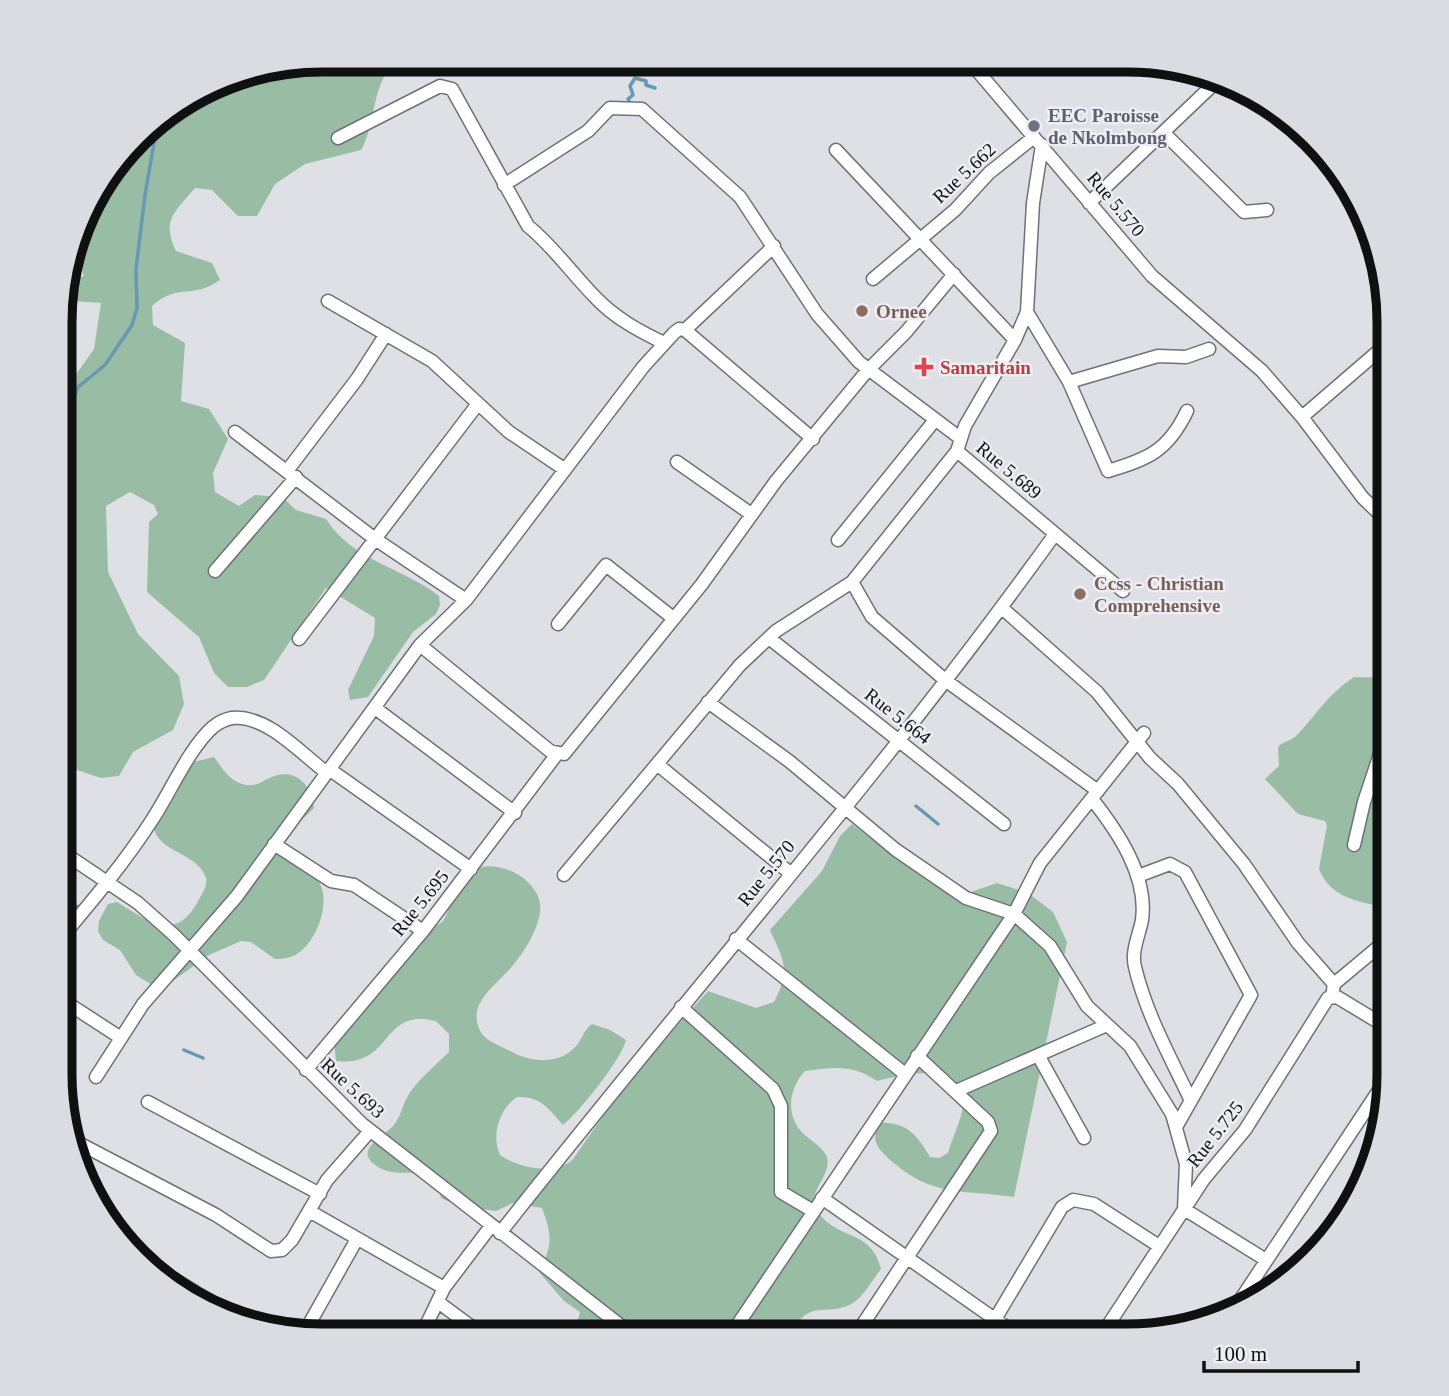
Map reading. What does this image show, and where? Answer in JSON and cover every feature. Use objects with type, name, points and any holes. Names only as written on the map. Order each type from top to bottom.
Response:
[{"type":"street","name":"Rue 5.570","points":[[983,72],[1152,276],[1262,371],[1302,417],[1363,498],[1377,511]]},
{"type":"street","points":[[338,138],[440,86],[452,89],[528,226],[546,241],[597,299],[626,323],[664,343]]},
{"type":"street","points":[[1089,203],[1211,87]]},
{"type":"street","points":[[504,185],[588,131],[611,108],[642,109],[740,197],[817,314],[867,370],[935,420],[959,445],[852,582],[769,638],[740,665],[564,875]]},
{"type":"street","points":[[1164,133],[1244,212],[1267,210]]},
{"type":"street","name":"Rue 5.662","points":[[873,279],[955,210],[989,173],[1038,141]]},
{"type":"street","name":"Rue 5.689","points":[[1038,141],[1027,312],[1015,340],[971,413],[959,445],[1055,534],[1123,591]]},
{"type":"street","points":[[836,150],[1015,340]]},
{"type":"street","points":[[685,330],[774,246]]},
{"type":"street","name":"Rue 5.695","points":[[306,1070],[423,931],[515,813],[557,754],[564,754],[578,738],[702,584],[751,514],[867,370],[906,332],[954,274]]},
{"type":"street","points":[[328,300],[432,361],[509,432],[564,469]]},
{"type":"street","points":[[1027,312],[1069,382],[1108,471],[1148,459],[1159,451],[1188,411]]},
{"type":"street","points":[[96,1077],[143,1004],[237,895],[420,645],[466,600],[564,469],[664,343],[679,329],[685,330],[813,439]]},
{"type":"street","points":[[215,571],[291,474],[386,334]]},
{"type":"street","points":[[1069,382],[1158,356],[1186,357],[1209,349]]},
{"type":"street","points":[[1302,417],[1377,352]]},
{"type":"street","points":[[299,639],[477,405]]},
{"type":"street","points":[[838,540],[935,420]]},
{"type":"street","points":[[235,432],[375,539],[466,600]]},
{"type":"street","points":[[677,461],[751,514]]},
{"type":"street","name":"Rue 5.570","points":[[427,1324],[444,1288],[496,1230],[844,808],[1002,608],[1055,534]]},
{"type":"street","points":[[558,624],[606,565],[673,618]]},
{"type":"street","points":[[852,582],[872,617],[946,680],[1095,795],[1138,876],[1142,919],[1134,964],[1155,1023],[1191,1101]]},
{"type":"street","points":[[1002,608],[1097,692],[1140,737],[1244,864],[1333,991],[1375,1020]]},
{"type":"street","name":"Rue 5.664","points":[[769,638],[1004,824]]},
{"type":"street","points":[[420,645],[486,702],[557,754]]},
{"type":"street","points":[[708,702],[789,761],[897,850],[966,898],[1014,914],[1050,946],[1087,1006],[1130,1046],[1172,1114],[1185,1164],[1184,1209],[1266,1260]]},
{"type":"street","points":[[375,708],[515,813]]},
{"type":"street","points":[[72,925],[108,883],[152,821],[199,744],[214,726],[230,718],[257,722],[273,730],[471,869]]},
{"type":"street","points":[[738,1324],[1014,914],[1041,863],[1140,737]]},
{"type":"street","points":[[657,764],[790,873]]},
{"type":"street","points":[[1354,845],[1377,767]]},
{"type":"street","points":[[274,844],[331,881],[354,885],[423,931]]},
{"type":"street","name":"Rue 5.693","points":[[72,858],[138,903],[225,984],[306,1070],[370,1131],[618,1324]]},
{"type":"street","points":[[1138,876],[1170,864],[1185,872],[1250,987],[1249,1000],[1176,1127]]},
{"type":"street","points":[[736,939],[905,1074]]},
{"type":"street","name":"Rue 5.725","points":[[1109,1324],[1204,1179],[1245,1130],[1333,991],[1377,949]]},
{"type":"street","points":[[72,1006],[121,1038]]},
{"type":"street","points":[[681,1007],[774,1089],[782,1106],[781,1192],[813,1211]]},
{"type":"street","points":[[956,1091],[1107,1025]]},
{"type":"street","points":[[1038,1055],[1084,1138]]},
{"type":"street","points":[[863,1324],[989,1136],[988,1122],[917,1056]]},
{"type":"street","points":[[1244,1295],[1377,1094]]},
{"type":"street","points":[[148,1102],[320,1194]]},
{"type":"street","points":[[82,1145],[216,1215],[271,1251],[282,1250],[292,1240],[311,1212],[327,1180],[370,1131]]},
{"type":"street","points":[[1185,1164],[1204,1179]]},
{"type":"street","points":[[822,1198],[1001,1324]]},
{"type":"street","points":[[994,1324],[1062,1207],[1073,1200],[1094,1204],[1159,1246]]},
{"type":"street","points":[[311,1212],[444,1288]]},
{"type":"street","points":[[309,1324],[357,1239]]},
{"type":"street","points":[[438,1302],[468,1324]]},
{"type":"green space","points":[[306,72],[388,72],[379,88],[361,150],[305,164],[275,184],[257,216],[238,216],[212,190],[195,188],[172,217],[172,240],[176,251],[212,263],[220,280],[201,289],[170,295],[152,306],[153,325],[185,343],[181,401],[209,409],[228,439],[213,473],[215,492],[239,506],[255,495],[282,497],[296,510],[326,519],[350,545],[439,596],[440,605],[436,614],[413,632],[368,697],[350,700],[348,690],[374,636],[375,618],[326,588],[264,680],[247,687],[228,687],[214,673],[199,637],[147,592],[149,522],[158,514],[154,505],[130,492],[106,506],[108,572],[138,634],[179,676],[184,704],[173,730],[133,752],[119,776],[101,778],[72,768],[72,386],[77,373],[94,349],[101,303],[73,301],[76,279],[84,276],[79,263],[80,257],[105,197],[145,145],[183,114],[226,91],[257,80]]},
{"type":"green space","points":[[1354,677],[1377,678],[1377,906],[1348,897],[1331,887],[1319,869],[1327,825],[1325,821],[1298,814],[1265,779],[1279,766],[1278,747],[1296,736]]},
{"type":"green space","points":[[214,757],[230,777],[242,784],[252,785],[286,774],[299,778],[308,788],[314,808],[277,844],[318,881],[324,898],[321,919],[307,945],[292,957],[275,959],[251,942],[241,941],[209,955],[170,983],[152,985],[136,975],[120,950],[103,940],[98,931],[99,921],[108,904],[117,902],[149,921],[170,925],[188,915],[197,903],[205,888],[206,878],[200,867],[159,839],[154,828],[154,813],[166,782],[176,770]]},
{"type":"green space","points":[[852,824],[905,865],[952,893],[968,893],[997,883],[1028,893],[1053,912],[1067,942],[1014,1197],[962,1192],[934,1186],[905,1172],[878,1147],[875,1134],[879,1123],[888,1123],[910,1131],[930,1157],[939,1158],[948,1153],[963,1105],[961,1090],[954,1081],[944,1075],[930,1073],[877,1081],[851,1069],[805,1071],[793,1091],[792,1114],[799,1129],[824,1151],[828,1162],[814,1197],[814,1204],[826,1221],[862,1241],[876,1256],[881,1269],[865,1292],[853,1303],[812,1312],[796,1324],[577,1324],[580,1312],[564,1301],[539,1272],[550,1241],[542,1208],[513,1203],[496,1211],[458,1206],[441,1198],[437,1179],[430,1175],[387,1171],[371,1162],[368,1150],[372,1144],[394,1125],[411,1091],[449,1052],[449,1034],[436,1021],[418,1019],[405,1022],[379,1047],[355,1060],[336,1061],[334,1041],[395,958],[443,921],[460,882],[471,871],[493,866],[517,874],[535,890],[540,912],[527,946],[480,1004],[477,1023],[482,1034],[521,1056],[536,1060],[567,1054],[592,1024],[610,1030],[626,1040],[599,1085],[563,1125],[544,1105],[532,1099],[517,1097],[505,1108],[498,1123],[496,1140],[500,1155],[517,1164],[547,1169],[566,1164],[573,1159],[626,1083],[708,991],[756,1008],[774,1002],[783,982],[784,966],[770,930],[822,871],[840,836]]},
{"type":"waterway","points":[[631,105],[628,99],[633,95],[630,86],[635,78],[646,81],[646,85],[655,88]]},
{"type":"waterway","points":[[72,404],[78,387],[105,365],[132,325],[137,308],[136,269],[145,195],[155,136]]},
{"type":"waterway","points":[[916,806],[938,824]]},
{"type":"waterway","points":[[72,904],[81,908]]},
{"type":"waterway","points":[[184,1050],[203,1058]]},
{"type":"place","name":"EEC Paroisse de Nkolmbong","points":[[1034,126]]},
{"type":"place","name":"Ornee","points":[[862,311]]},
{"type":"place","name":"Samaritain","points":[[924,367]]},
{"type":"place","name":"Ccss - Christian Comprehensive","points":[[1080,594]]}]
